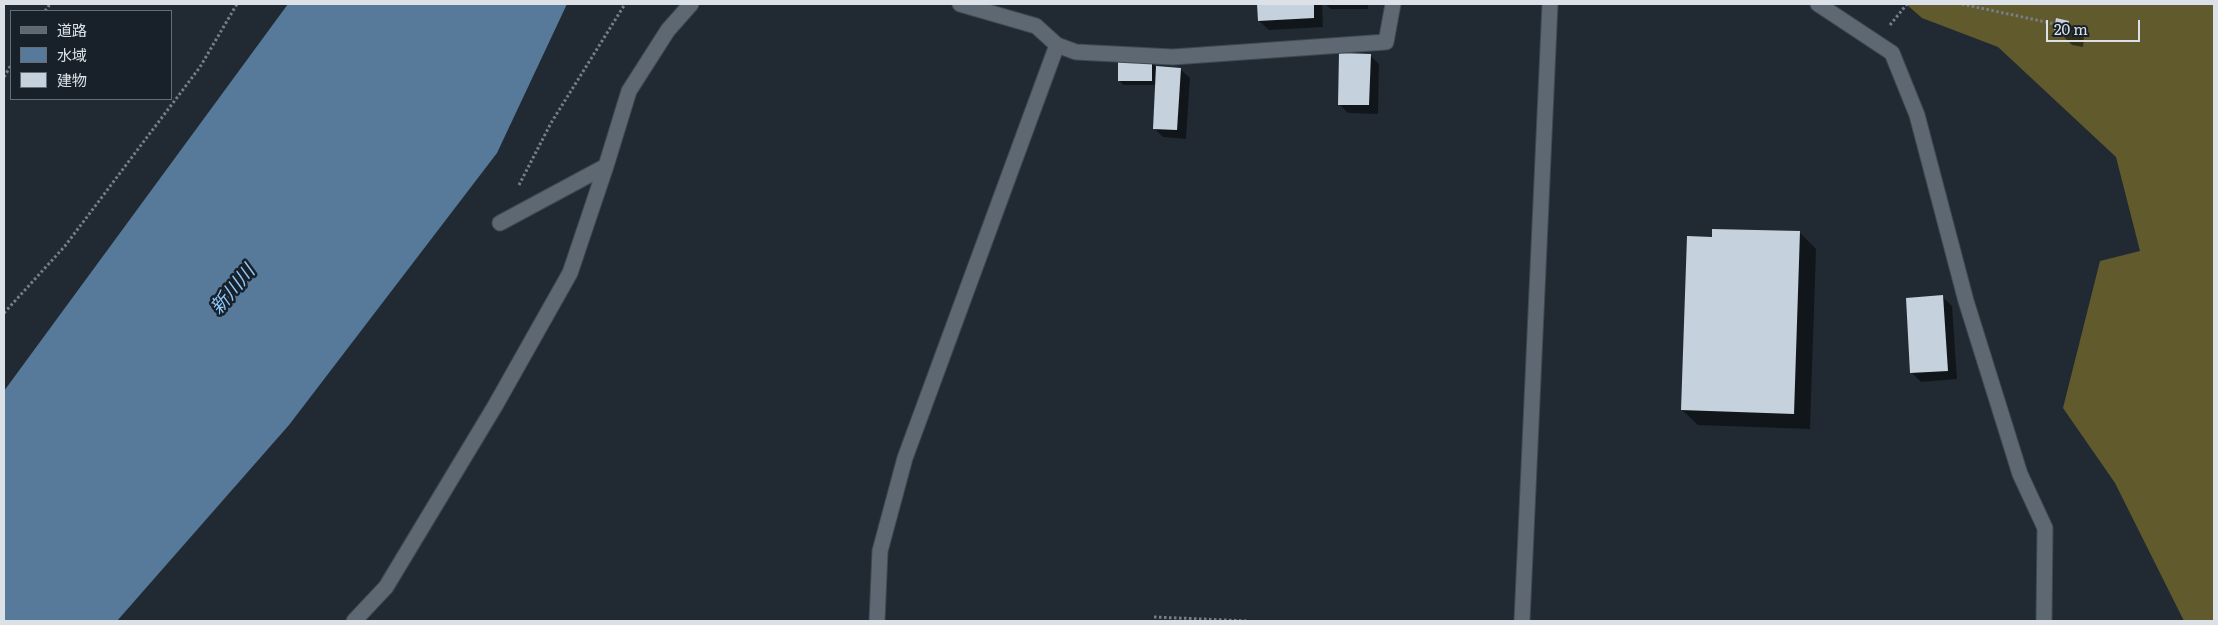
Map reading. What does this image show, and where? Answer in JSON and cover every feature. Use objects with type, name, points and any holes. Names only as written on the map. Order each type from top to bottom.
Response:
[{"type":"street","points":[[354,621],[386,588],[495,406],[570,273],[629,91],[668,30],[691,4]]},
{"type":"street","points":[[960,4],[1036,26],[1057,45],[1076,52],[1173,56],[1386,42],[1393,4]]},
{"type":"street","points":[[1522,621],[1550,4]]},
{"type":"street","points":[[1818,4],[1892,53],[1918,115],[1972,320],[2020,474],[2045,528],[2044,621]]},
{"type":"street","points":[[877,621],[880,551],[905,458],[1057,45]]},
{"type":"street","points":[[500,223],[606,166]]},
{"type":"path","points":[[4,313],[65,246],[200,67],[237,4]]},
{"type":"path","points":[[500,223],[551,123],[625,4]]},
{"type":"path","points":[[1962,4],[2055,24]]},
{"type":"path","points":[[1154,617],[1249,621]]},
{"type":"shaded area","points":[[1906,4],[2214,4],[2214,621],[2184,621],[2115,483],[2063,408],[2100,261],[2140,251],[2116,157],[1998,47],[1922,18]]},
{"type":"water","name":"新川川","points":[[288,4],[567,4],[497,153],[289,425],[117,621],[4,621],[4,391]]},
{"type":"building","points":[[1257,4],[1314,4],[1314,18],[1258,21]]},
{"type":"building","points":[[2056,18],[2069,21],[2067,32],[2054,30]]},
{"type":"building","points":[[1339,53],[1371,54],[1369,105],[1338,105]]},
{"type":"building","points":[[1118,61],[1152,61],[1152,81],[1118,81]]},
{"type":"building","points":[[1156,66],[1181,68],[1177,130],[1153,129]]},
{"type":"building","points":[[1712,229],[1800,231],[1794,414],[1681,410],[1687,236],[1712,237]]},
{"type":"building","points":[[1943,295],[1948,371],[1910,373],[1906,298]]}]
